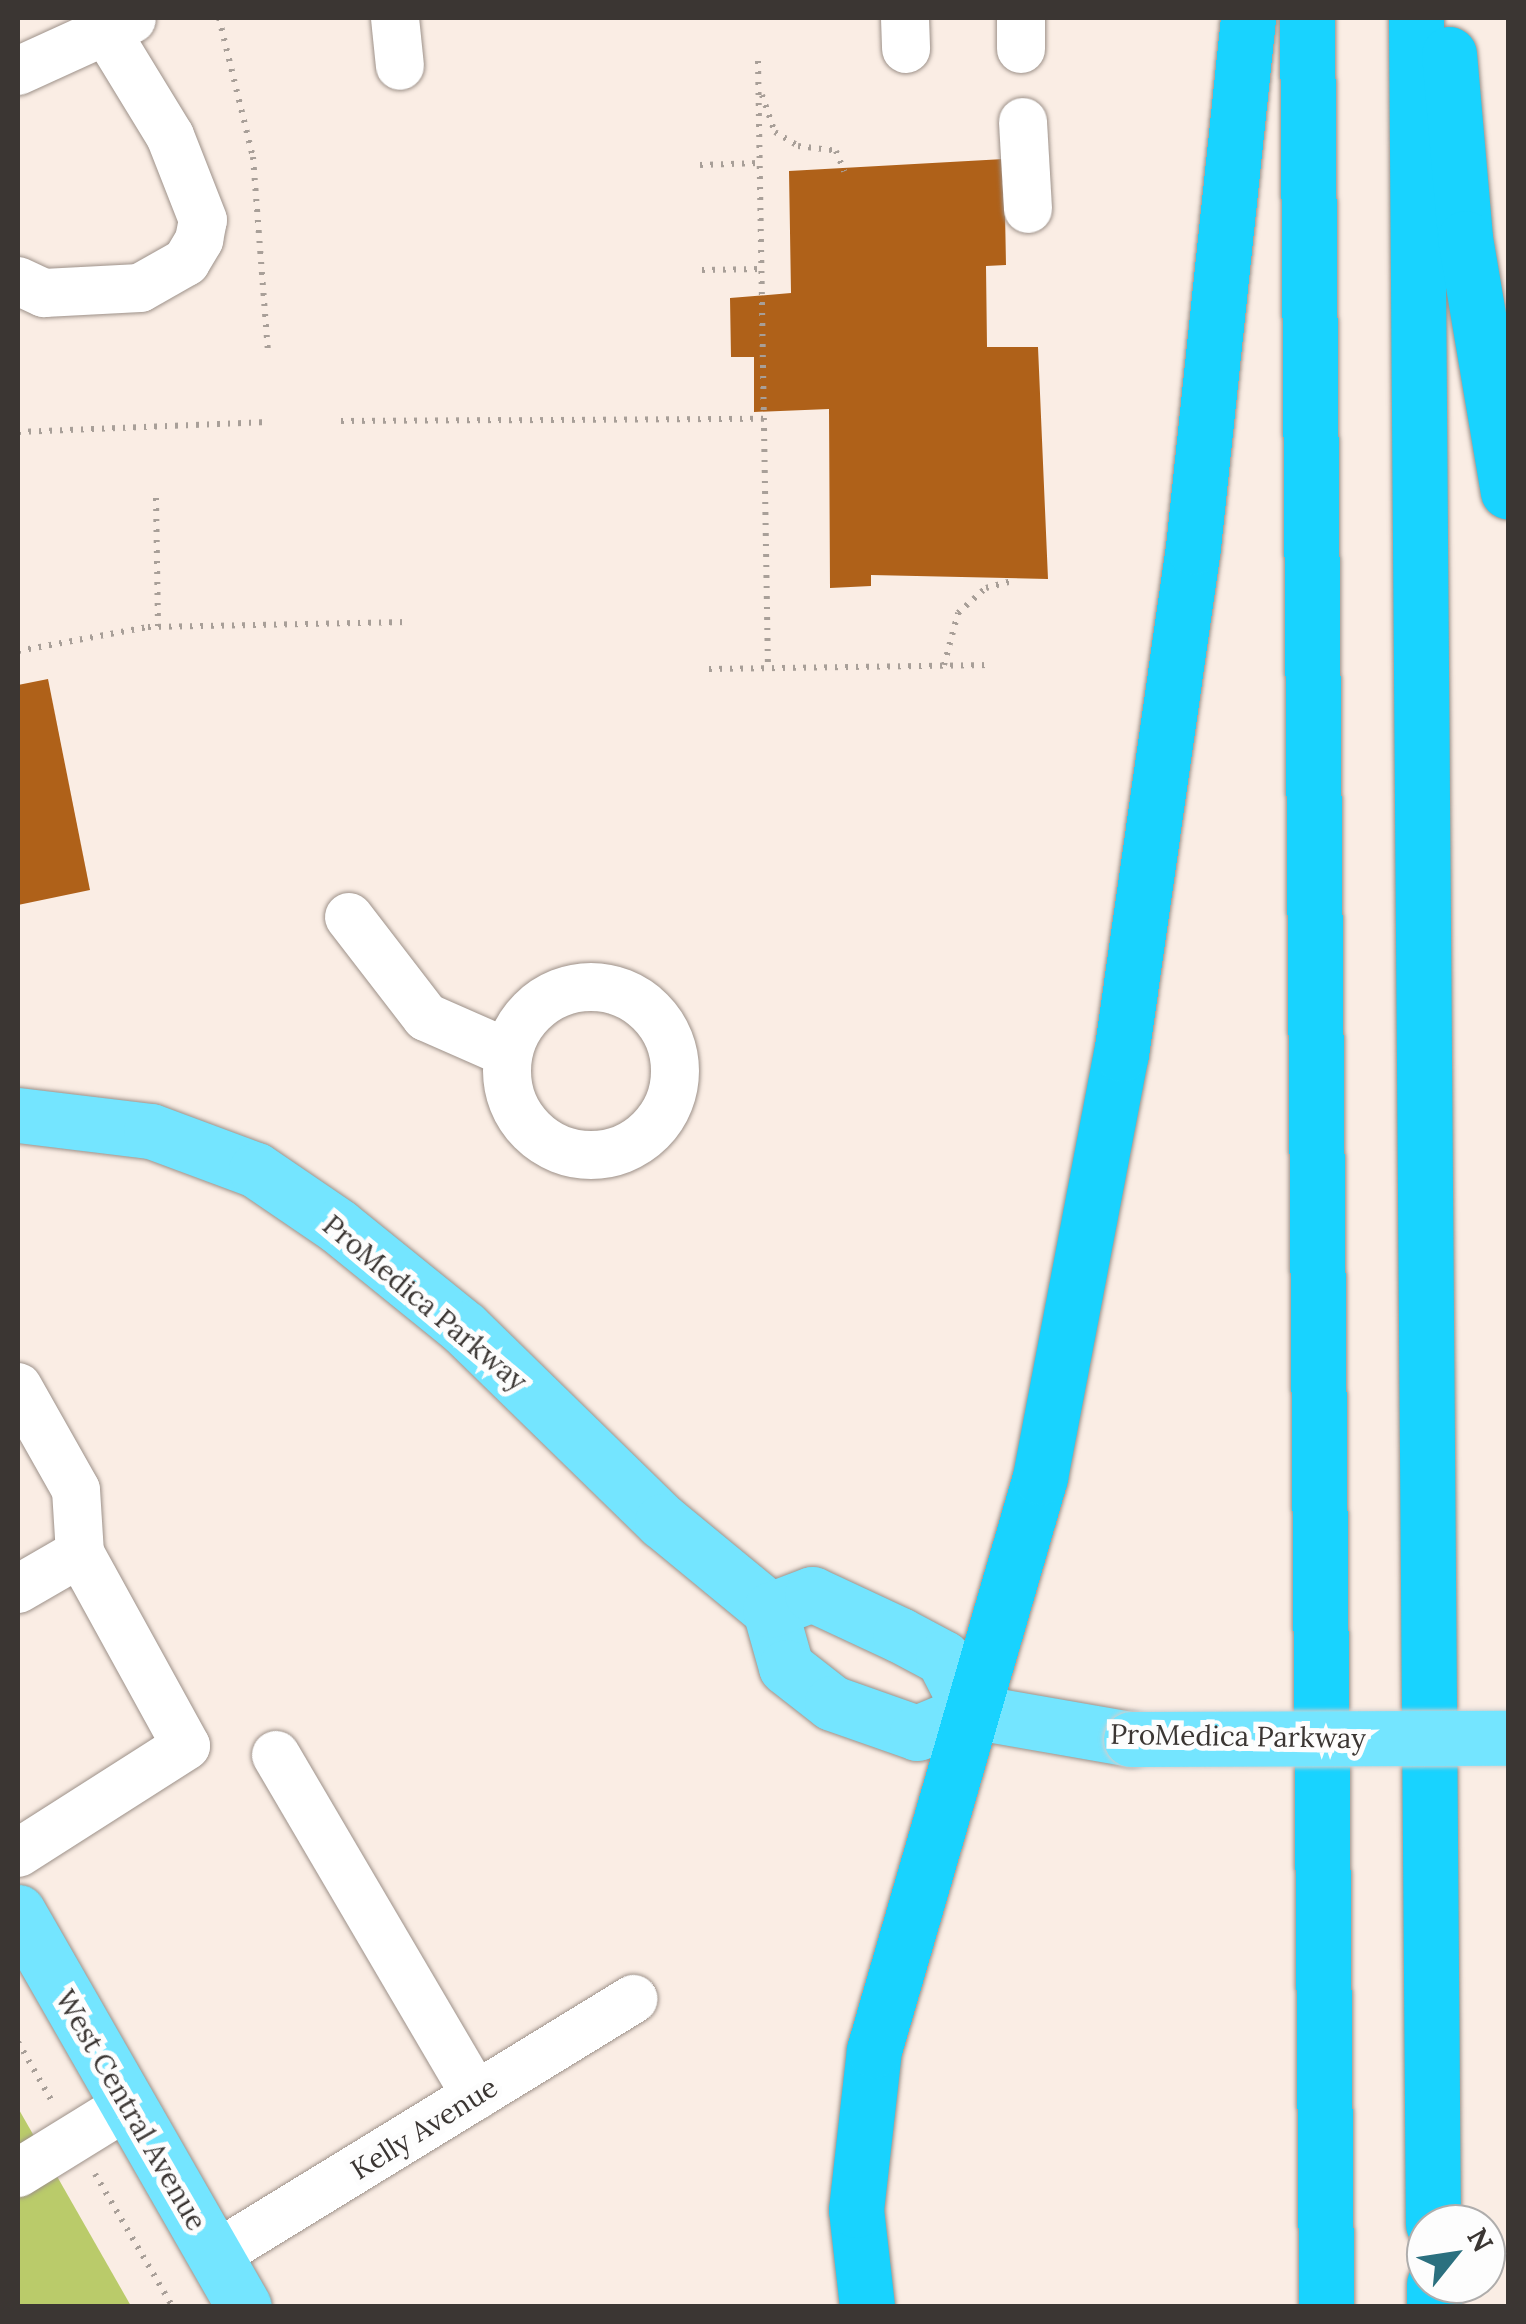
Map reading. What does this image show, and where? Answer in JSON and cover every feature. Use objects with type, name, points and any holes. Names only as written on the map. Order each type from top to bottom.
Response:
[{"type":"highway","points":[[867,2306],[856,2210],[874,2050],[1040,1476],[1121,1054],[1193,547],[1248,18]]},
{"type":"highway","points":[[1307,18],[1326,2306]]},
{"type":"highway","points":[[1416,18],[1433,2204]]},
{"type":"highway","points":[[1446,18],[1464,238],[1508,491]]},
{"type":"main road","name":"ProMedica Parkway","points":[[18,1115],[151,1131],[256,1170],[464,1328],[662,1520],[770,1610]]},
{"type":"main road","points":[[812,1594],[900,1635],[943,1658],[970,1711],[924,1734],[832,1703],[786,1667],[770,1610],[812,1594]]},
{"type":"main road","name":"ProMedica Parkway","points":[[970,1711],[1131,1740],[1508,1738]]},
{"type":"main road","name":"West Central Avenue","points":[[18,1912],[244,2306]]},
{"type":"street","points":[[395,18],[400,66]]},
{"type":"street","points":[[18,72],[113,21],[188,178],[203,220],[199,240],[176,271],[140,288],[44,293],[18,280]]},
{"type":"street","points":[[1023,122],[1028,209]]},
{"type":"street","points":[[350,917],[426,1018],[508,1053]]},
{"type":"street","points":[[18,1387],[76,1490],[80,1553],[186,1746],[18,1853]]},
{"type":"street","points":[[18,1589],[80,1553]]},
{"type":"street","points":[[276,1755],[476,2096]]},
{"type":"street","name":"Kelly Avenue","points":[[214,2256],[634,1999]]},
{"type":"street","points":[[18,2172],[128,2105]]},
{"type":"path","points":[[220,18],[253,158],[268,350]]},
{"type":"path","points":[[758,60],[768,669]]},
{"type":"path","points":[[758,89],[775,132],[798,146],[836,151],[844,170]]},
{"type":"path","points":[[700,165],[760,164]]},
{"type":"path","points":[[702,270],[761,269]]},
{"type":"path","points":[[340,421],[764,419]]},
{"type":"path","points":[[18,432],[270,422]]},
{"type":"path","points":[[156,498],[158,626]]},
{"type":"path","points":[[944,666],[958,613],[986,588],[1014,581]]},
{"type":"path","points":[[18,651],[158,626],[408,622]]},
{"type":"path","points":[[709,670],[991,665]]},
{"type":"green space","points":[[18,2108],[131,2306],[18,2306]]},
{"type":"building","points":[[1004,159],[1006,265],[986,266],[987,347],[1038,347],[1048,579],[871,575],[871,586],[830,588],[829,409],[754,412],[754,357],[731,357],[730,298],[791,293],[789,171]]},
{"type":"building","points":[[48,679],[90,890],[18,905],[18,685]]}]
